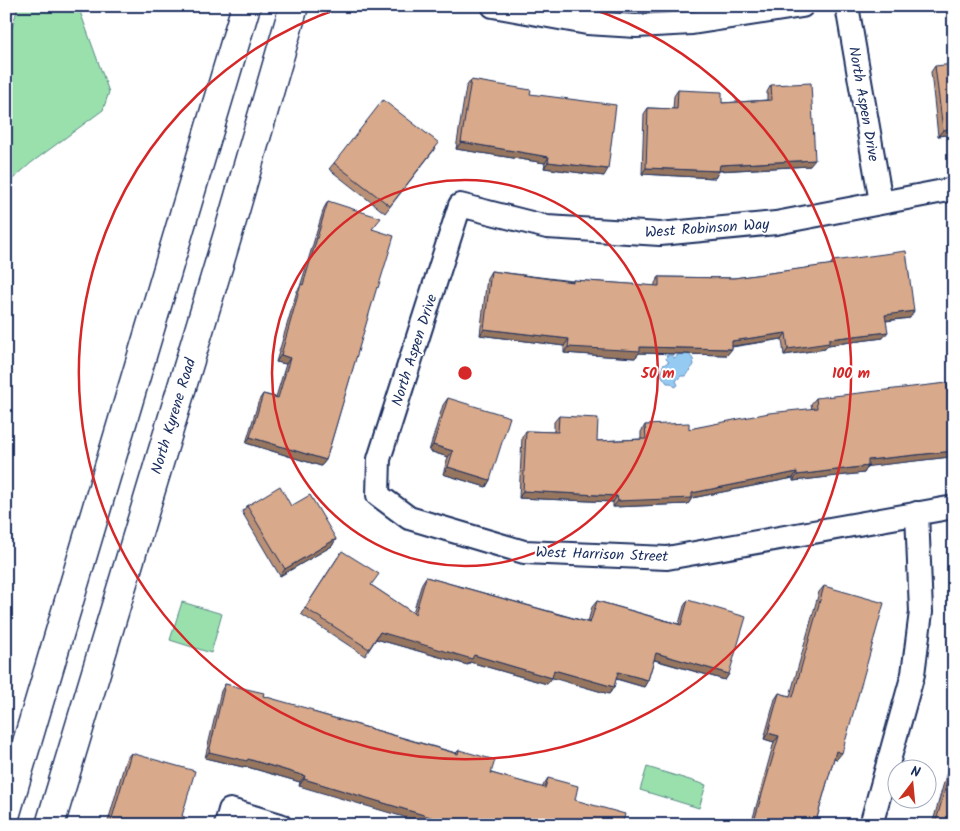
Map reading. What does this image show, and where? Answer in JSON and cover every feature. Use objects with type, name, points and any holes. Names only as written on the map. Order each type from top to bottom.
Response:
[{"type":"main road","points":[[6,812],[246,6]]},
{"type":"main road","name":"North Kyrene Road","points":[[50,825],[228,234],[294,6]]},
{"type":"street","points":[[493,6],[587,23],[636,26],[692,23],[802,6]]},
{"type":"street","name":"North Aspen Drive","points":[[847,6],[881,202]]},
{"type":"street","name":"West Robinson Way","points":[[460,206],[547,227],[660,234],[776,223],[954,189]]},
{"type":"street","name":"North Aspen Drive","points":[[378,495],[379,459],[460,206]]},
{"type":"street","name":"West Harrison Street","points":[[378,495],[409,518],[524,552],[667,558],[954,507]]},
{"type":"street","points":[[871,825],[913,674],[921,612],[917,513]]},
{"type":"street","points":[[228,817],[280,825]]},
{"type":"green space","points":[[18,6],[78,6],[109,92],[103,110],[31,163],[6,185],[6,27],[12,28]]},
{"type":"green space","points":[[182,602],[222,614],[211,653],[170,640]]},
{"type":"green space","points":[[647,767],[706,785],[699,808],[640,790]]},
{"type":"water","points":[[681,353],[688,353],[693,359],[694,365],[685,376],[681,376],[676,381],[678,385],[675,387],[671,383],[667,383],[661,375],[663,365],[669,362],[666,359],[667,355],[673,355],[674,358]]},
{"type":"building","points":[[954,64],[954,128],[943,130],[935,66]]},
{"type":"building","points":[[471,80],[531,90],[530,94],[616,105],[608,169],[548,162],[549,157],[461,142]]},
{"type":"building","points":[[811,83],[815,160],[720,165],[719,171],[646,168],[648,108],[677,109],[678,90],[722,92],[722,103],[772,100],[771,85]]},
{"type":"building","points":[[383,100],[439,143],[390,206],[334,163]]},
{"type":"building","points":[[328,201],[381,218],[372,229],[394,236],[326,460],[250,437],[263,394],[278,398],[290,358],[281,355],[301,284],[303,285]]},
{"type":"building","points":[[906,251],[914,311],[885,315],[888,332],[829,339],[829,343],[788,349],[786,333],[732,341],[732,349],[640,347],[640,351],[568,347],[569,339],[484,329],[491,271],[573,282],[573,280],[659,286],[659,277],[734,278],[834,264],[833,261]]},
{"type":"building","points":[[947,383],[954,451],[868,460],[868,466],[797,475],[797,472],[692,493],[692,498],[618,501],[617,496],[523,491],[526,431],[558,432],[559,416],[598,418],[597,441],[646,439],[645,425],[689,423],[689,429],[769,413],[817,408],[816,398]]},
{"type":"building","points":[[448,398],[510,417],[490,480],[448,467],[453,451],[433,445]]},
{"type":"building","points":[[280,486],[291,506],[310,495],[336,539],[285,569],[247,506]]},
{"type":"building","points":[[342,551],[379,574],[371,585],[415,614],[426,577],[590,623],[597,601],[681,625],[688,600],[746,617],[729,674],[656,653],[648,680],[618,672],[614,687],[554,670],[552,678],[474,655],[472,659],[380,632],[369,649],[305,608]]},
{"type":"building","points":[[824,586],[884,603],[842,753],[836,751],[815,825],[753,825],[779,736],[768,733],[779,693],[793,697]]},
{"type":"building","points":[[225,684],[264,693],[263,696],[313,710],[313,712],[458,754],[459,750],[495,760],[491,773],[545,788],[548,778],[578,786],[575,800],[625,814],[622,825],[457,825],[304,779],[305,776],[248,759],[247,761],[209,752]]},
{"type":"building","points":[[131,753],[195,771],[182,816],[187,818],[185,825],[110,825]]},
{"type":"building","points":[[954,757],[954,825],[935,825]]}]
